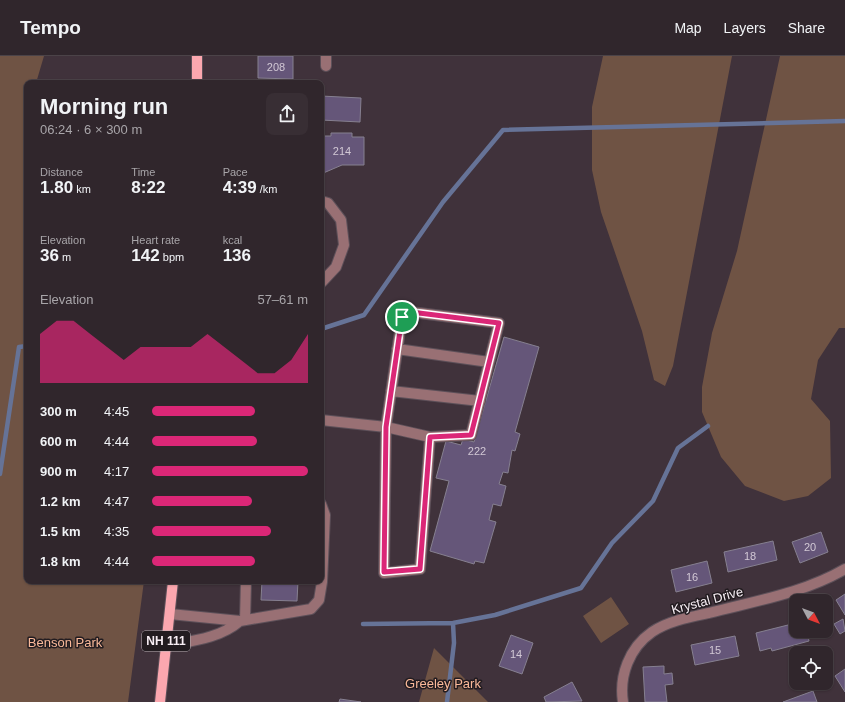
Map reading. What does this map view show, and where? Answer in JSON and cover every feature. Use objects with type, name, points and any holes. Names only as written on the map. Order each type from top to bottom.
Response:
[{"type":"main road","points":[[197,56],[197,80]]},
{"type":"main road","name":"NH 111","points":[[160,702],[173,584]]},
{"type":"street","points":[[324,202],[328,203],[341,220],[344,245],[336,267],[324,279]]},
{"type":"street","points":[[324,420],[386,427],[430,437],[471,435],[499,323],[411,312],[402,317],[386,427],[384,572],[420,569],[430,437]]},
{"type":"street","points":[[397,349],[489,362]]},
{"type":"street","points":[[391,391],[480,401]]},
{"type":"street","points":[[324,512],[324,537]]},
{"type":"street","name":"Krystal Drive","points":[[623,702],[624,675],[630,656],[643,640],[660,628],[680,620],[803,589],[827,580],[845,569]]},
{"type":"street","points":[[242,621],[246,584]]},
{"type":"street","points":[[170,614],[242,621],[312,609],[319,600],[322,584]]},
{"type":"street","points":[[166,646],[206,638],[231,628],[242,621]]},
{"type":"green space","name":"Benson Park","points":[[0,56],[44,56],[37,80],[24,80],[24,584],[144,584],[128,702],[0,702]]},
{"type":"green space","points":[[603,56],[732,56],[673,366],[665,386],[654,380],[642,331],[601,212],[592,170],[592,107]]},
{"type":"green space","points":[[780,56],[845,56],[845,328],[839,328],[818,360],[811,399],[830,421],[831,478],[808,496],[784,501],[745,486],[721,457],[702,412],[702,387],[712,333],[737,251]]},
{"type":"green space","points":[[611,597],[629,624],[601,643],[583,616]]},
{"type":"green space","name":"Greeley Park","points":[[434,648],[488,702],[419,702]]},
{"type":"building","points":[[258,56],[293,56],[293,79],[258,78]]},
{"type":"building","points":[[324,96],[361,98],[360,122],[324,120]]},
{"type":"building","points":[[331,133],[352,133],[352,137],[364,137],[364,165],[342,165],[324,173],[324,136],[331,136]]},
{"type":"building","points":[[504,337],[539,347],[515,432],[520,434],[515,451],[512,450],[508,473],[503,472],[499,484],[506,486],[501,506],[493,504],[489,520],[496,522],[484,563],[475,561],[474,564],[430,551],[449,481],[436,478],[446,441],[461,445],[463,439],[474,442]]},
{"type":"building","points":[[821,532],[828,552],[800,563],[792,542]]},
{"type":"building","points":[[773,541],[777,560],[728,572],[724,552]]},
{"type":"building","points":[[707,561],[712,583],[676,592],[671,570]]},
{"type":"building","points":[[262,584],[298,584],[297,601],[261,600]]},
{"type":"building","points":[[845,594],[845,615],[836,600]]},
{"type":"building","points":[[843,619],[845,631],[840,634],[834,624]]},
{"type":"building","points":[[789,625],[789,638],[808,638],[809,641],[772,651],[771,648],[760,651],[756,633]]},
{"type":"building","points":[[511,635],[533,643],[522,674],[499,666]]},
{"type":"building","points":[[735,636],[739,656],[695,665],[691,645]]},
{"type":"building","points":[[664,666],[664,674],[672,673],[673,684],[665,685],[667,702],[645,702],[643,667]]},
{"type":"building","points":[[845,669],[845,692],[835,676]]},
{"type":"building","points":[[572,682],[582,701],[546,702],[544,697]]},
{"type":"building","points":[[813,691],[817,702],[783,702]]},
{"type":"building","points":[[340,699],[361,702],[339,702]]},
{"type":"waterway","points":[[324,328],[364,315],[443,202],[503,130],[845,121]]},
{"type":"waterway","points":[[0,474],[19,347],[24,346]]},
{"type":"waterway","points":[[363,624],[453,623],[495,615],[581,588],[612,543],[653,501],[678,448],[708,426]]},
{"type":"waterway","points":[[447,702],[454,643],[453,623]]},
{"type":"route","points":[[411,312],[499,323],[471,435],[430,437],[420,569],[384,572],[386,427],[402,317],[411,312]]}]
